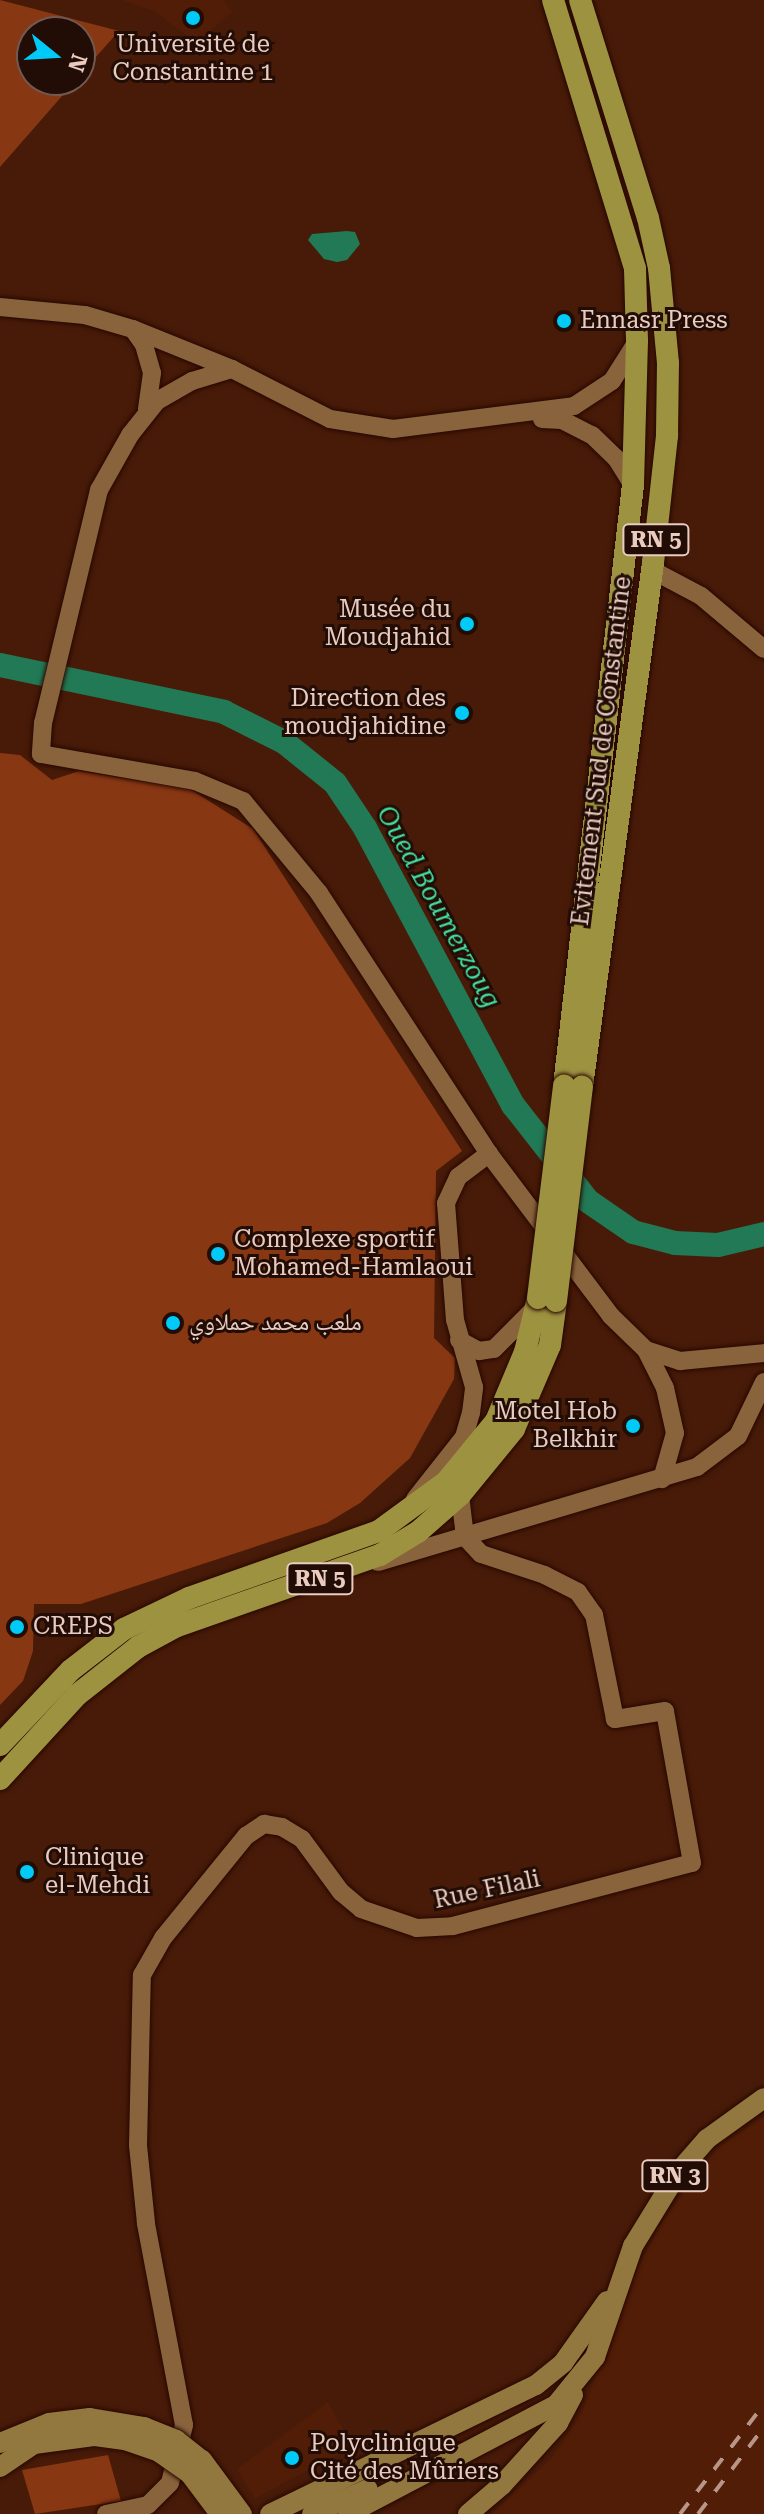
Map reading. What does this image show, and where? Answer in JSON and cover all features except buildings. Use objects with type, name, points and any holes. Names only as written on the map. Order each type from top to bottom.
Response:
[{"type":"highway","name":"Evitement Sud de Constantine","points":[[553,0],[635,269],[637,341],[633,485],[573,1087]]},
{"type":"highway","name":"Evitement Sud de Constantine","points":[[573,1087],[652,570],[667,436],[666,324],[648,218],[580,0]]},
{"type":"highway","points":[[588,0],[588,27]]},
{"type":"highway","name":"RN 5","points":[[0,1745],[71,1670],[124,1629],[189,1598],[327,1553],[403,1516],[446,1482],[496,1421],[512,1389],[544,1301],[573,1087]]},
{"type":"highway","name":"RN 5","points":[[0,1779],[77,1695],[138,1647],[177,1626],[318,1580],[380,1555],[418,1532],[460,1495],[514,1429],[531,1397],[550,1345],[544,1301]]},
{"type":"main road","name":"RN 3","points":[[312,2514],[519,2413],[558,2388],[576,2370],[620,2281],[633,2246],[679,2171],[707,2139],[764,2098]]},
{"type":"main road","name":"RN 3","points":[[270,2514],[536,2385],[563,2363],[620,2281]]},
{"type":"main road","points":[[468,2514],[502,2485],[558,2423],[595,2357],[620,2281]]},
{"type":"main road","points":[[348,2514],[540,2416],[582,2377]]},
{"type":"main road","points":[[0,2443],[28,2428],[90,2418],[144,2427],[176,2440],[202,2460],[242,2514]]},
{"type":"main road","points":[[0,2467],[34,2444],[95,2436],[125,2440],[159,2452],[190,2474],[220,2514]]},
{"type":"street","points":[[0,307],[85,315],[133,329],[232,369],[330,419],[365,427],[405,429],[515,417],[574,406],[594,395],[626,363],[637,341]]},
{"type":"street","points":[[133,329],[144,345],[152,373],[147,410],[99,490],[43,723],[41,754],[195,781],[243,801],[319,893],[489,1154],[611,1316],[646,1350],[665,1388],[675,1433],[662,1479]]},
{"type":"street","points":[[147,410],[192,381],[232,369]]},
{"type":"street","points":[[515,417],[562,420],[592,435],[616,458],[633,485]]},
{"type":"street","points":[[652,570],[701,596],[764,649]]},
{"type":"street","points":[[403,1516],[464,1437],[474,1387],[459,1340],[446,1203],[458,1177],[489,1154]]},
{"type":"street","points":[[459,1340],[479,1351],[494,1349],[544,1301]]},
{"type":"street","points":[[646,1350],[680,1361],[764,1353]]},
{"type":"street","points":[[318,1580],[662,1479],[725,1449],[738,1436],[764,1382]]},
{"type":"street","points":[[460,1495],[465,1537]]},
{"type":"street","name":"Rue Filali","points":[[106,2514],[148,2505],[170,2483],[184,2425],[146,2223],[138,2145],[142,1975],[163,1938],[246,1836],[264,1824],[282,1827],[302,1839],[341,1892],[361,1909],[417,1928],[453,1926],[692,1863],[665,1711],[615,1719],[594,1615],[578,1592],[545,1575],[481,1554],[465,1537]]},
{"type":"shaded area","points":[[0,0],[61,16],[16,16],[16,96],[62,96],[0,167]]},
{"type":"shaded area","name":"Université de Constantine 1","points":[[122,0],[224,0],[232,12],[197,43],[154,11]]},
{"type":"shaded area","points":[[96,25],[119,31],[96,57]]},
{"type":"shaded area","points":[[355,232],[360,244],[347,260],[337,262],[324,259],[308,240],[312,234]]},
{"type":"shaded area","name":"Complexe sportif Mohamed-Hamlaoui","points":[[0,753],[20,755],[52,780],[79,771],[190,789],[253,829],[462,1151],[436,1171],[434,1338],[455,1358],[454,1379],[410,1458],[360,1503],[327,1523],[81,1604],[34,1604],[33,1651],[23,1681],[0,1705]]},
{"type":"shaded area","points":[[764,2117],[764,2514],[492,2514],[553,2456],[582,2413],[635,2273],[665,2217],[718,2148]]},
{"type":"shaded area","name":"Polyclinique Cité des Mûriers","points":[[328,2402],[353,2447],[255,2498],[237,2469]]},
{"type":"shaded area","points":[[108,2455],[121,2501],[35,2514],[22,2470]]},
{"type":"waterway","name":"Oued Boumerzoug","points":[[0,665],[224,712],[284,742],[335,783],[365,828],[513,1105],[588,1201],[633,1232],[675,1243],[718,1245],[764,1234]]},
{"type":"railway","points":[[680,2514],[764,2404]]},
{"type":"railway","points":[[698,2514],[764,2427]]},
{"type":"place","name":"Université de Constantine 1","points":[[193,18]]},
{"type":"place","name":"Ennasr Press","points":[[564,321]]},
{"type":"place","name":"Musée du Moudjahid","points":[[467,624]]},
{"type":"place","name":"Direction des moudjahidine","points":[[462,713]]},
{"type":"place","name":"Complexe sportif Mohamed-Hamlaoui","points":[[218,1254]]},
{"type":"place","name":"ملعب محمد حملاوي","points":[[173,1323]]},
{"type":"place","name":"Motel Hob Belkhir","points":[[633,1426]]},
{"type":"place","name":"CREPS","points":[[17,1627]]},
{"type":"place","name":"Clinique el-Mehdi","points":[[27,1872]]},
{"type":"place","name":"Polyclinique Cité des Mûriers","points":[[292,2458]]}]
